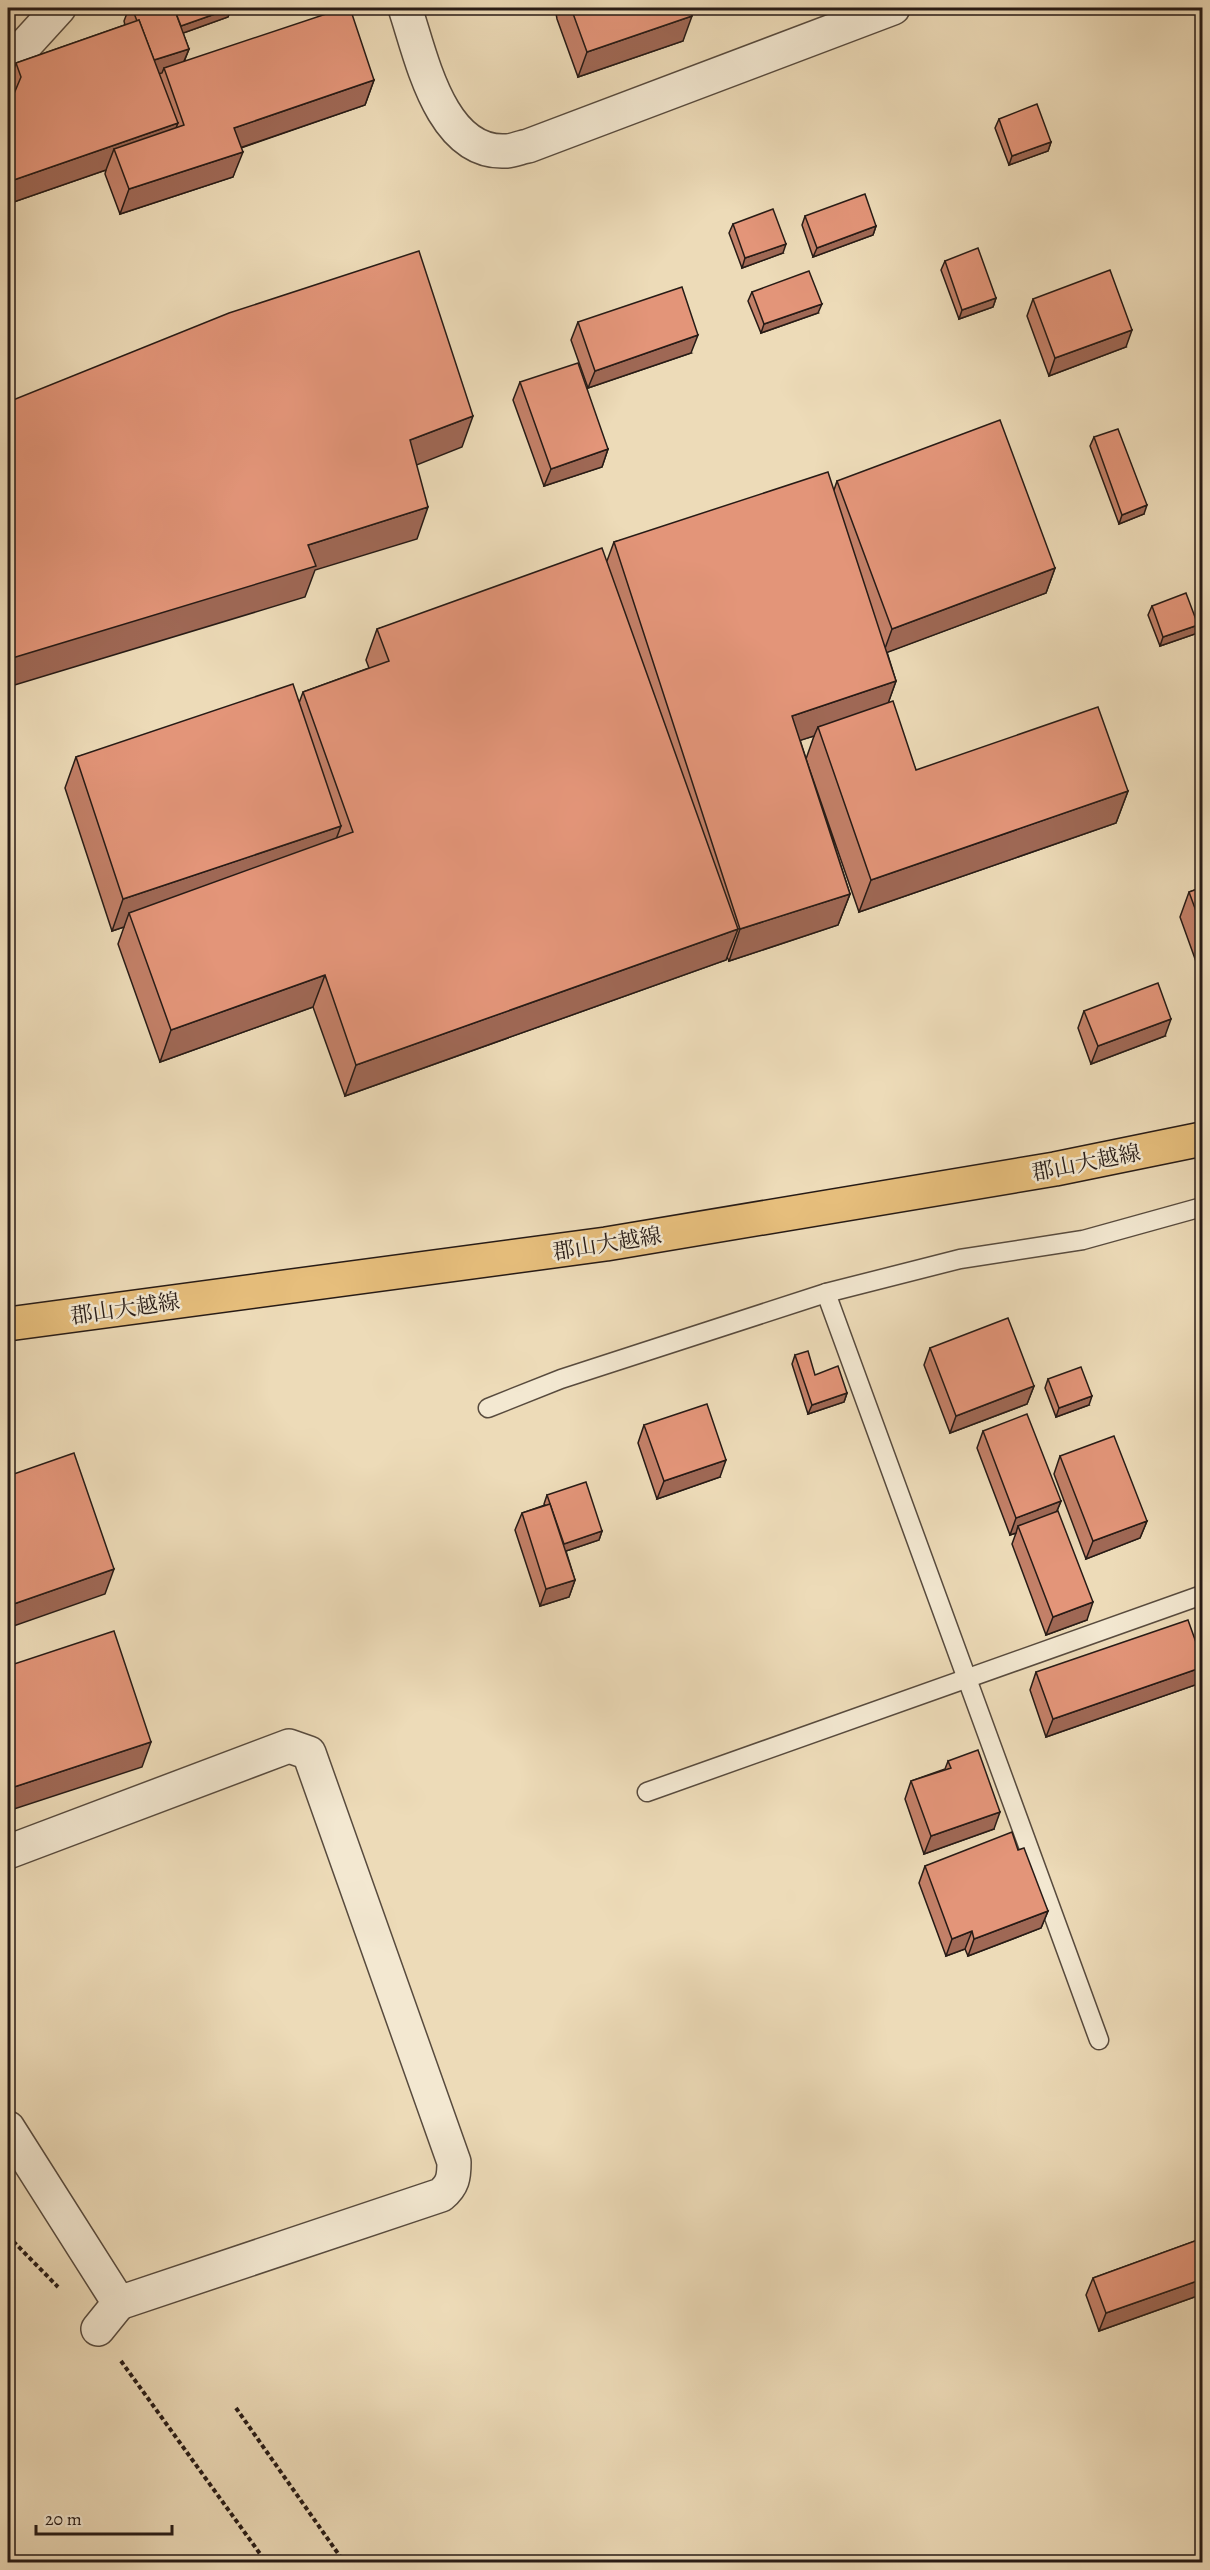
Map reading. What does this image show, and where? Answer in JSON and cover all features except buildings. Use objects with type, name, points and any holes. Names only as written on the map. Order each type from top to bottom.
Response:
[{"type":"main road","name":"郡山大越線","points":[[8,1324],[606,1244],[1043,1171],[1203,1139]]},
{"type":"street","points":[[8,64],[59,8]]},
{"type":"street","points":[[405,8],[439,106],[454,129],[480,146],[506,152],[528,146],[893,8]]},
{"type":"street","points":[[8,1852],[289,1746],[309,1753],[454,2162],[451,2186],[441,2195],[119,2303],[98,2329]]},
{"type":"street","points":[[8,2128],[119,2303]]},
{"type":"lane","points":[[488,1408],[561,1380],[826,1293],[960,1260],[1083,1240],[1203,1207]]},
{"type":"lane","points":[[826,1293],[1099,2040]]},
{"type":"lane","points":[[647,1791],[1203,1595]]},
{"type":"path","points":[[8,2236],[98,2329],[266,2562]]},
{"type":"path","points":[[236,2408],[344,2562]]}]
